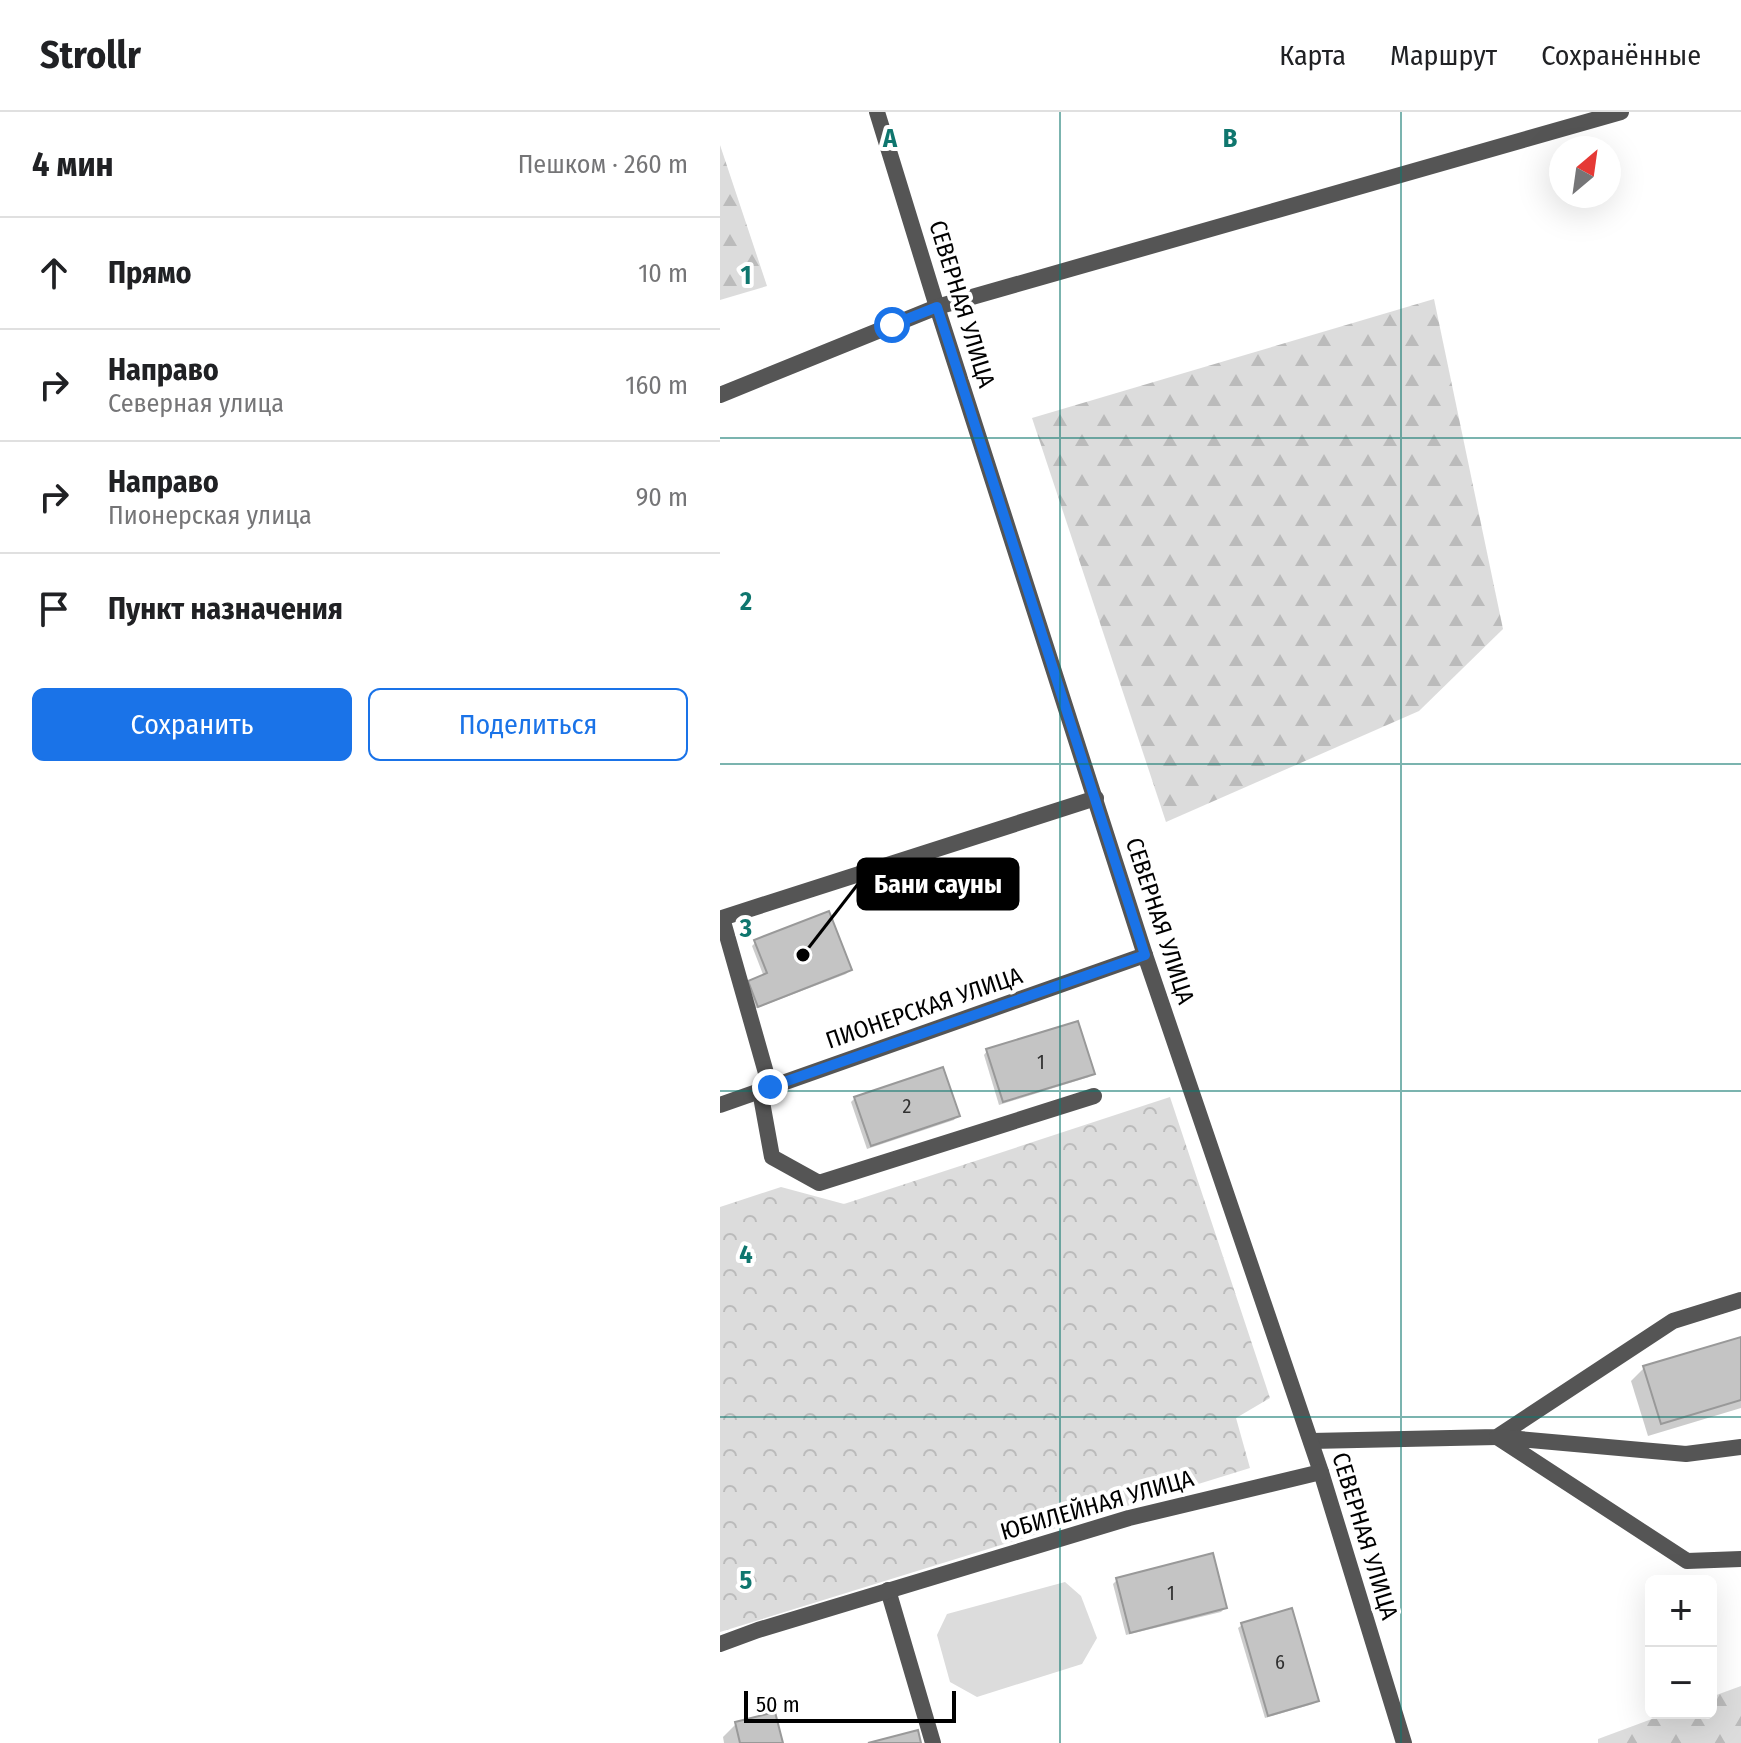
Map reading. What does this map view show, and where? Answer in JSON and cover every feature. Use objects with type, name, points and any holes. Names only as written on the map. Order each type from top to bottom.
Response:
[{"type":"street","name":"СЕВЕРНАЯ УЛИЦА","points":[[877,112],[1145,955],[1311,1441],[1404,1743]]},
{"type":"street","points":[[720,395],[937,307],[1621,112]]},
{"type":"street","points":[[775,1178],[765,1089],[722,918],[1096,798]]},
{"type":"street","name":"ПИОНЕРСКАЯ УЛИЦА","points":[[720,1105],[1145,955]]},
{"type":"street","points":[[772,1157],[819,1183],[1094,1096]]},
{"type":"street","points":[[1497,1437],[1673,1321],[1741,1300]]},
{"type":"street","points":[[1311,1441],[1497,1437],[1686,1454],[1741,1447]]},
{"type":"street","points":[[1497,1437],[1687,1561],[1741,1559]]},
{"type":"street","name":"ЮБИЛЕЙНАЯ УЛИЦА","points":[[720,1644],[1129,1518],[1321,1472]]},
{"type":"street","points":[[888,1590],[933,1743]]},
{"type":"green space","points":[[720,145],[767,286],[720,300]]},
{"type":"green space","points":[[1434,299],[1503,629],[1419,711],[1166,822],[1032,418]]},
{"type":"green space","points":[[1170,1097],[1270,1398],[1236,1418],[1250,1468],[720,1632],[720,1207],[781,1187],[844,1204]]},
{"type":"green space","points":[[1065,1582],[1081,1596],[1097,1638],[1082,1664],[977,1697],[950,1682],[937,1635],[947,1614]]},
{"type":"green space","points":[[1741,1686],[1741,1743],[1598,1743],[1598,1739],[1652,1719],[1717,1719],[1717,1695]]},
{"type":"building","points":[[829,911],[852,970],[758,1007],[748,981],[767,973],[754,940]]},
{"type":"building","points":[[1078,1021],[1095,1074],[1003,1102],[986,1049]]},
{"type":"building","points":[[943,1067],[960,1116],[871,1146],[854,1097]]},
{"type":"building","points":[[1741,1337],[1741,1400],[1661,1424],[1643,1366]]},
{"type":"building","points":[[1213,1553],[1227,1608],[1130,1633],[1116,1578]]},
{"type":"building","points":[[1292,1608],[1319,1701],[1268,1716],[1241,1623]]},
{"type":"building","points":[[775,1712],[783,1743],[740,1743],[735,1722]]},
{"type":"building","points":[[918,1730],[921,1743],[868,1743]]},
{"type":"place","name":"Бани сауны","points":[[803,955]]},
{"type":"route","points":[[770,1087],[1145,955],[937,307],[892,325]]}]
